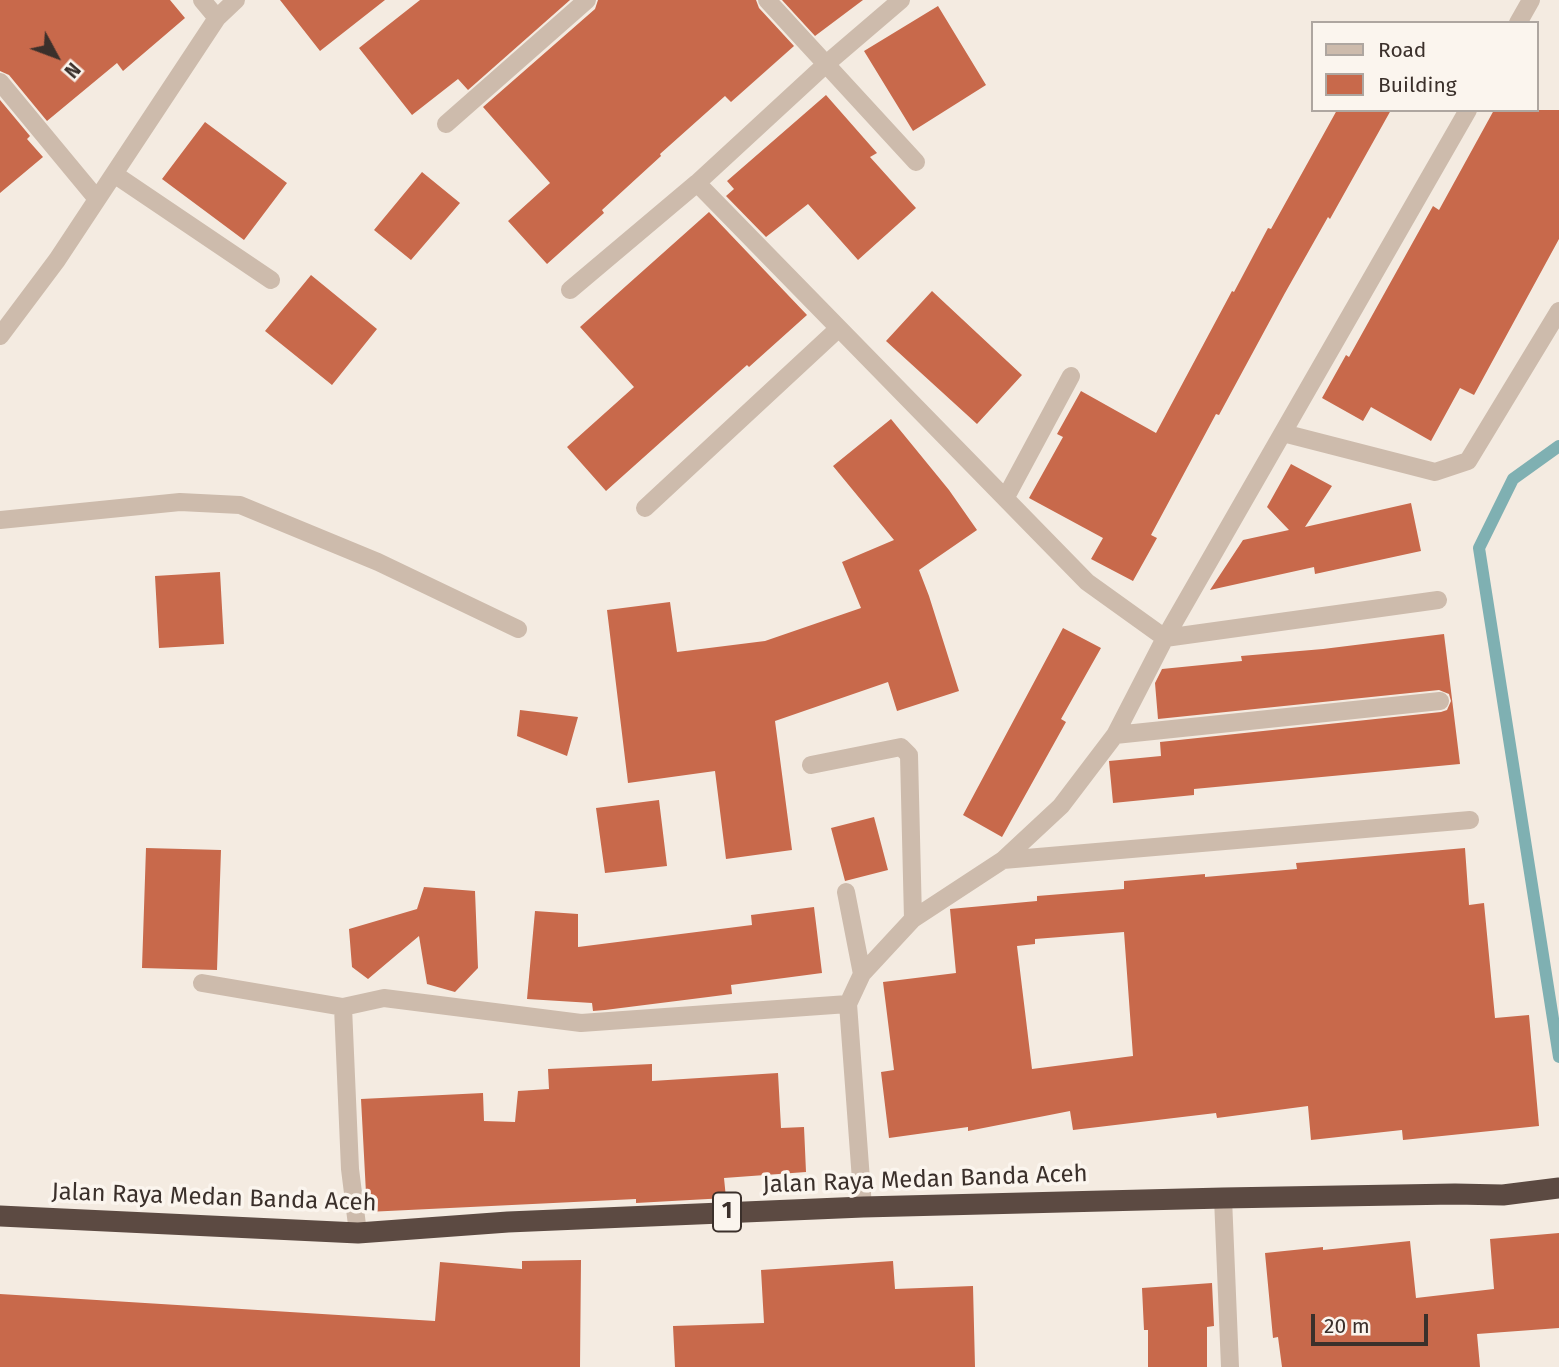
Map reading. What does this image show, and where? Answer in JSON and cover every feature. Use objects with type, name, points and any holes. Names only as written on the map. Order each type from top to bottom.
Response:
[{"type":"highway","name":"Jalan Raya Medan Banda Aceh","points":[[0,1216],[358,1233],[508,1222],[863,1207],[1223,1198],[1503,1195],[1559,1188]]},
{"type":"street","points":[[202,0],[217,18]]},
{"type":"street","points":[[0,336],[57,260],[217,18],[236,0]]},
{"type":"street","points":[[446,124],[587,0]]},
{"type":"street","points":[[766,0],[916,162]]},
{"type":"street","points":[[570,290],[697,183],[825,65],[901,0]]},
{"type":"street","points":[[1519,21],[1531,0]]},
{"type":"street","points":[[0,82],[97,199]]},
{"type":"street","points":[[863,1207],[848,1004],[862,974],[914,919],[1003,860],[1061,806],[1115,735],[1166,638],[1467,112]]},
{"type":"street","points":[[114,174],[271,280]]},
{"type":"street","points":[[697,183],[1087,582],[1166,638],[1438,600]]},
{"type":"street","points":[[1283,433],[1435,472],[1468,461],[1559,311]]},
{"type":"street","points":[[645,508],[838,330]]},
{"type":"street","points":[[1006,498],[1071,376]]},
{"type":"street","points":[[0,520],[180,502],[240,505],[378,562],[518,629]]},
{"type":"street","points":[[1115,735],[1440,701]]},
{"type":"street","points":[[811,765],[901,747],[909,755],[914,919]]},
{"type":"street","points":[[1003,860],[1470,820]]},
{"type":"street","points":[[846,892],[862,974]]},
{"type":"street","points":[[202,983],[344,1007],[384,998],[581,1023],[848,1004]]},
{"type":"street","points":[[344,1007],[350,1170],[358,1233]]},
{"type":"street","points":[[1223,1198],[1230,1367]]},
{"type":"building","points":[[0,0],[170,0],[185,18],[123,71],[117,63],[47,121],[9,75],[0,71]]},
{"type":"building","points":[[280,0],[385,0],[320,51]]},
{"type":"building","points":[[420,0],[570,0],[468,90],[458,79],[412,115],[359,48]]},
{"type":"building","points":[[598,0],[756,0],[759,8],[794,46],[731,102],[725,96],[660,154],[661,156],[602,210],[604,213],[547,264],[508,221],[550,183],[483,107],[595,9]]},
{"type":"building","points":[[782,0],[863,0],[815,36]]},
{"type":"building","points":[[938,6],[986,85],[913,131],[864,51]]},
{"type":"building","points":[[826,95],[877,153],[870,157],[916,208],[858,260],[808,204],[766,237],[726,196],[734,189],[727,181]]},
{"type":"building","points":[[0,100],[30,136],[27,139],[43,157],[0,193]]},
{"type":"building","points":[[1559,110],[1559,239],[1474,395],[1460,388],[1431,441],[1371,407],[1363,421],[1322,398],[1346,355],[1349,357],[1433,206],[1439,210],[1493,112]]},
{"type":"building","points":[[1336,112],[1390,112],[1285,293],[1219,415],[1216,414],[1151,535],[1157,538],[1133,581],[1091,559],[1103,538],[1029,498],[1063,437],[1057,434],[1081,391],[1156,433],[1232,291],[1234,292],[1268,228],[1271,229]]},
{"type":"building","points":[[205,122],[287,183],[244,240],[162,179]]},
{"type":"building","points":[[422,172],[460,203],[411,260],[374,230]]},
{"type":"building","points":[[709,212],[807,315],[606,491],[567,447],[634,387],[580,327]]},
{"type":"building","points":[[311,275],[377,329],[332,385],[265,331]]},
{"type":"building","points":[[932,291],[1022,375],[977,424],[886,341]]},
{"type":"building","points":[[891,419],[949,490],[977,530],[919,570],[959,691],[897,711],[888,682],[775,721],[792,850],[726,859],[715,771],[628,783],[607,610],[670,602],[677,652],[765,641],[861,608],[842,562],[894,540],[833,466]]},
{"type":"building","points":[[1291,464],[1332,486],[1305,527],[1411,503],[1421,551],[1315,574],[1314,567],[1210,590],[1243,540],[1289,530],[1267,507]]},
{"type":"building","points":[[220,572],[224,644],[159,648],[155,576]]},
{"type":"building","points":[[1063,628],[1101,648],[1061,719],[1066,722],[1002,837],[963,815]]},
{"type":"building","points":[[1444,634],[1460,764],[1194,789],[1194,795],[1113,803],[1109,761],[1161,756],[1160,742],[1441,712],[1447,710],[1451,701],[1449,694],[1439,690],[1158,719],[1155,683],[1162,669],[1242,661],[1241,656]]},
{"type":"building","points":[[520,710],[578,717],[567,756],[517,736]]},
{"type":"building","points":[[659,800],[667,866],[605,873],[596,808]]},
{"type":"building","points":[[874,817],[888,870],[845,881],[831,828]]},
{"type":"building","points":[[146,848],[221,850],[217,970],[142,968]]},
{"type":"building","points":[[1465,848],[1469,905],[1484,903],[1495,1018],[1529,1015],[1539,1126],[1403,1140],[1402,1130],[1311,1140],[1308,1106],[1217,1118],[1216,1113],[1073,1130],[1070,1111],[968,1131],[968,1127],[889,1138],[881,1072],[894,1070],[883,982],[956,973],[950,909],[1037,901],[1037,896],[1124,889],[1124,881],[1297,869],[1296,863]],"holes":[[[1124,932],[1133,1056],[1032,1069],[1017,946],[1035,944],[1035,939]]]},
{"type":"building","points":[[424,887],[475,891],[478,968],[455,992],[427,984],[419,936],[368,979],[352,967],[349,929],[417,909]]},
{"type":"building","points":[[814,907],[822,973],[731,985],[732,994],[605,1010],[593,1011],[592,1003],[527,999],[535,911],[578,914],[578,947],[752,925],[751,915]]},
{"type":"building","points":[[652,1064],[652,1081],[778,1073],[781,1128],[804,1127],[806,1172],[724,1178],[726,1198],[636,1203],[636,1199],[367,1212],[361,1099],[483,1093],[484,1121],[515,1122],[518,1091],[549,1089],[548,1069]]},
{"type":"building","points":[[1559,1233],[1559,1328],[1477,1334],[1480,1367],[1282,1367],[1278,1337],[1273,1338],[1265,1253],[1410,1241],[1416,1298],[1494,1289],[1490,1239]]},
{"type":"building","points":[[581,1260],[580,1367],[0,1367],[0,1294],[435,1321],[440,1262],[522,1269],[522,1261]]},
{"type":"building","points":[[893,1261],[895,1289],[973,1286],[975,1367],[675,1367],[673,1326],[764,1323],[761,1270]]},
{"type":"building","points":[[1212,1283],[1214,1326],[1207,1327],[1207,1367],[1148,1367],[1148,1330],[1144,1330],[1142,1288]]},
{"type":"waterway","points":[[1559,446],[1513,479],[1479,548],[1559,1057]]}]
